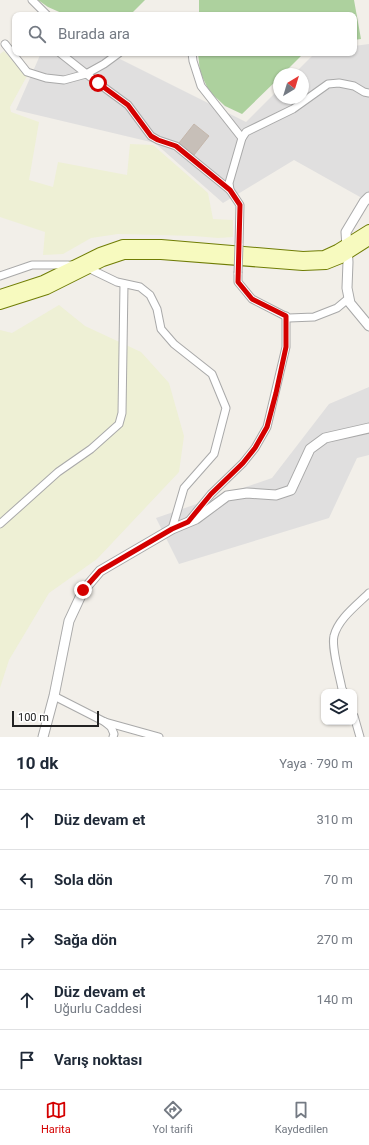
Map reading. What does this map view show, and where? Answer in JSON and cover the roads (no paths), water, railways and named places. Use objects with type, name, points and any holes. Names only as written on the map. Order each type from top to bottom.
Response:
[{"type":"main road","points":[[0,304],[46,289],[103,261],[124,254],[161,254],[302,265],[326,264],[347,249],[369,230]]},
{"type":"main road","points":[[0,295],[43,281],[100,253],[123,246],[162,245],[303,257],[324,256],[337,250],[347,249],[369,240]]},
{"type":"street","points":[[33,1],[38,12]]},
{"type":"street","points":[[33,1],[44,12]]},
{"type":"street","points":[[5,44],[12,53]]},
{"type":"street","points":[[14,56],[27,72],[46,78],[64,80],[86,74],[115,56]]},
{"type":"street","points":[[64,56],[128,105],[151,136],[176,146],[230,190],[240,205],[238,282],[252,299],[289,318],[314,317],[337,308],[349,298]]},
{"type":"street","points":[[192,56],[201,86],[242,138]]},
{"type":"street","points":[[230,190],[229,183],[242,138],[246,132],[293,109],[328,84],[340,82],[354,86],[364,92],[369,93]]},
{"type":"street","points":[[369,197],[364,202],[346,232],[347,288],[350,303],[369,326]]},
{"type":"street","points":[[0,276],[32,265],[76,265]]},
{"type":"street","points":[[88,268],[117,282],[140,287],[150,295],[156,309],[161,329],[174,344],[212,374],[226,408],[214,454],[184,488],[172,529]]},
{"type":"street","points":[[0,524],[58,472],[91,450],[120,424],[122,413],[124,284]]},
{"type":"street","points":[[188,522],[211,494],[247,458],[255,448],[267,427],[286,347],[286,316]]},
{"type":"street","points":[[43,737],[54,696],[68,621],[83,590],[100,571],[172,529],[196,519],[227,496],[247,493],[276,495],[291,490],[310,449],[325,438],[369,428]]},
{"type":"street","points":[[342,689],[334,636],[342,620],[369,593]]},
{"type":"street","points":[[54,696],[105,722],[160,737]]},
{"type":"street","points":[[105,722],[111,727],[114,734],[113,737]]},
{"type":"street","points":[[357,725],[360,737]]}]
